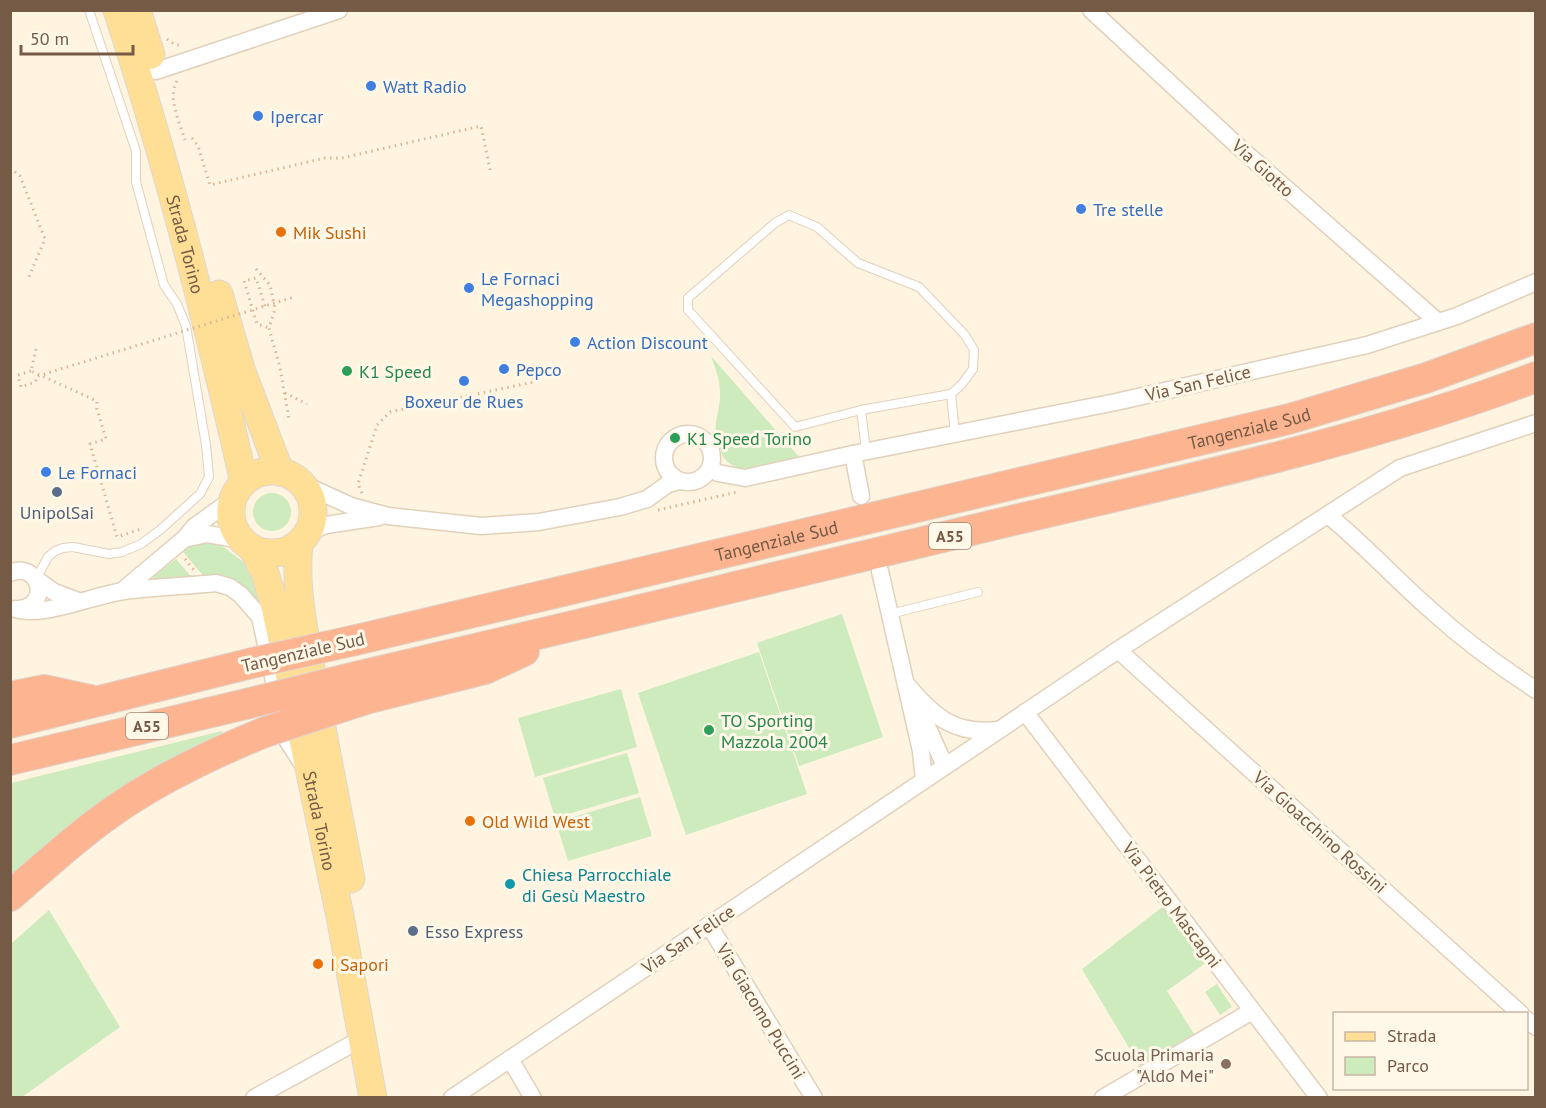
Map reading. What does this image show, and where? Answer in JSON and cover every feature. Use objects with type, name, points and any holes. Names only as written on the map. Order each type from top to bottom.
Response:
[{"type":"highway","name":"Tangenziale Sud","points":[[15,709],[44,690],[99,702],[252,663],[1289,420],[1415,381],[1536,338]]},
{"type":"highway","name":"Tangenziale Sud","points":[[23,757],[258,701],[363,688],[576,626],[1301,452],[1437,412],[1536,377]]},
{"type":"highway","points":[[10,896],[62,851],[124,803],[192,764],[363,688]]},
{"type":"main road","name":"Strada Torino","points":[[117,10],[160,149],[209,328],[239,490]]},
{"type":"main road","name":"Strada Torino","points":[[137,10],[242,372],[292,478]]},
{"type":"main road","points":[[267,471],[292,478],[310,495],[313,508],[312,521],[303,538],[288,550],[276,553],[263,552],[247,544],[235,529],[231,517],[239,490],[255,474],[267,471]]},
{"type":"main road","name":"Strada Torino","points":[[303,538],[297,563],[300,604],[391,1098]]},
{"type":"main road","name":"Strada Torino","points":[[247,544],[265,573],[275,606],[340,916],[373,1098]]},
{"type":"street","points":[[156,71],[339,10]]},
{"type":"street","name":"Via Giotto","points":[[1091,10],[1240,148],[1438,322]]},
{"type":"street","name":"Via San Felice","points":[[710,468],[718,473],[745,478],[859,452],[1116,402],[1357,348],[1438,322],[1536,282]]},
{"type":"street","name":"Via San Felice","points":[[452,1098],[999,729],[1400,468],[1536,423]]},
{"type":"street","points":[[292,478],[351,506],[388,516],[481,526],[539,522],[620,507],[647,499],[668,484],[679,481],[697,481],[705,476],[712,459],[711,450],[705,441],[690,434],[675,438],[666,448],[659,471],[648,488],[633,503]]},
{"type":"street","points":[[859,452],[861,496]]},
{"type":"street","points":[[664,455],[667,471],[679,481]]},
{"type":"street","points":[[122,591],[239,490]]},
{"type":"street","points":[[1328,515],[1355,537],[1431,611],[1499,666],[1536,690]]},
{"type":"street","points":[[303,538],[334,523],[388,516]]},
{"type":"street","points":[[180,543],[207,534],[247,544]]},
{"type":"street","points":[[880,571],[921,751],[924,780]]},
{"type":"street","points":[[10,573],[28,572],[54,592],[78,601]]},
{"type":"street","points":[[13,608],[22,610],[34,602],[39,591],[36,579]]},
{"type":"street","points":[[13,608],[34,611],[122,591],[216,583],[230,587],[241,595],[260,617],[287,740],[310,777]]},
{"type":"street","name":"Via Gioacchino Rossini","points":[[1118,650],[1519,1012]]},
{"type":"street","points":[[906,684],[924,705],[946,722],[974,730],[999,729]]},
{"type":"street","points":[[906,684],[921,711],[945,766]]},
{"type":"street","name":"Via Pietro Mascagni","points":[[1025,712],[1319,1098]]},
{"type":"street","name":"Via Giacomo Puccini","points":[[709,925],[814,1098]]},
{"type":"street","points":[[1103,1098],[1252,1011]]},
{"type":"street","points":[[254,1098],[363,1038]]},
{"type":"street","points":[[510,1059],[533,1098]]},
{"type":"lane","points":[[36,579],[48,557],[63,548],[73,547],[109,554],[122,552],[141,544],[200,494],[208,477],[206,445],[186,326],[179,309],[164,285],[136,182],[136,152],[89,10]]},
{"type":"lane","points":[[789,215],[817,227],[858,263],[919,287],[965,335],[974,350],[973,369],[951,394],[861,410],[795,427],[688,310],[688,298],[775,223],[789,215]]},
{"type":"lane","points":[[951,394],[955,434]]},
{"type":"lane","points":[[859,452],[861,410]]},
{"type":"lane","points":[[890,614],[978,592]]},
{"type":"path","points":[[163,36],[174,44],[186,46]]},
{"type":"path","points":[[174,102],[184,140]]},
{"type":"path","points":[[192,138],[198,146],[210,185],[325,158],[342,158],[481,126],[491,174]]},
{"type":"path","points":[[10,168],[20,176],[45,239],[28,279]]},
{"type":"path","points":[[256,269],[270,285],[275,309],[269,328],[289,419]]},
{"type":"path","points":[[265,306],[256,278],[244,281],[257,324],[269,328]]},
{"type":"path","points":[[146,527],[117,537],[100,470],[90,444],[106,439],[97,409],[98,401],[31,371],[18,375],[21,387],[35,382],[38,376],[265,306],[294,297]]},
{"type":"path","points":[[31,371],[36,349]]},
{"type":"path","points":[[365,498],[358,484],[377,424],[390,412],[534,382],[533,376]]},
{"type":"path","points":[[285,393],[307,404]]},
{"type":"path","points":[[651,512],[743,491]]},
{"type":"path","points":[[180,543],[194,570]]},
{"type":"green space","points":[[711,356],[799,457],[751,469],[736,467],[725,459],[716,438],[720,387]]},
{"type":"green space","points":[[272,493],[286,498],[291,512],[286,526],[272,531],[258,526],[253,512],[258,498]]},
{"type":"green space","points":[[196,542],[217,542],[242,561],[252,573],[263,608],[206,579],[183,552]]},
{"type":"green space","points":[[176,559],[194,580],[153,580],[154,576]]},
{"type":"green space","points":[[842,614],[883,737],[799,766],[757,643]]},
{"type":"green space","points":[[759,652],[807,794],[686,835],[638,693]]},
{"type":"green space","points":[[621,689],[637,747],[535,777],[518,718]]},
{"type":"green space","points":[[222,731],[224,737],[11,881],[11,783]]},
{"type":"green space","points":[[627,753],[639,793],[555,818],[543,778]]},
{"type":"green space","points":[[640,797],[652,836],[568,861],[556,822]]},
{"type":"green space","points":[[1165,905],[1207,962],[1167,991],[1194,1034],[1140,1066],[1082,969]]},
{"type":"green space","points":[[49,910],[120,1027],[22,1097],[11,1097],[11,944]]},
{"type":"green space","points":[[1217,984],[1232,1007],[1220,1015],[1205,992]]},
{"type":"place","name":"Watt Radio","points":[[371,86]]},
{"type":"place","name":"Ipercar","points":[[258,116]]},
{"type":"place","name":"Tre stelle","points":[[1081,209]]},
{"type":"place","name":"Mik Sushi","points":[[281,232]]},
{"type":"place","name":"Le Fornaci Megashopping","points":[[469,288]]},
{"type":"place","name":"Action Discount","points":[[575,342]]},
{"type":"place","name":"Pepco","points":[[504,369]]},
{"type":"place","name":"K1 Speed","points":[[347,371]]},
{"type":"place","name":"Boxeur de Rues","points":[[464,381]]},
{"type":"place","name":"K1 Speed Torino","points":[[675,438]]},
{"type":"place","name":"Le Fornaci","points":[[46,472]]},
{"type":"place","name":"UnipolSai","points":[[57,492]]},
{"type":"place","name":"TO Sporting Mazzola 2004","points":[[709,730]]},
{"type":"place","name":"Old Wild West","points":[[470,821]]},
{"type":"place","name":"Chiesa Parrocchiale di Gesù Maestro","points":[[510,884]]},
{"type":"place","name":"Esso Express","points":[[413,931]]},
{"type":"place","name":"I Sapori","points":[[318,964]]},
{"type":"place","name":"Scuola Primaria \"Aldo Mei\"","points":[[1226,1064]]}]
